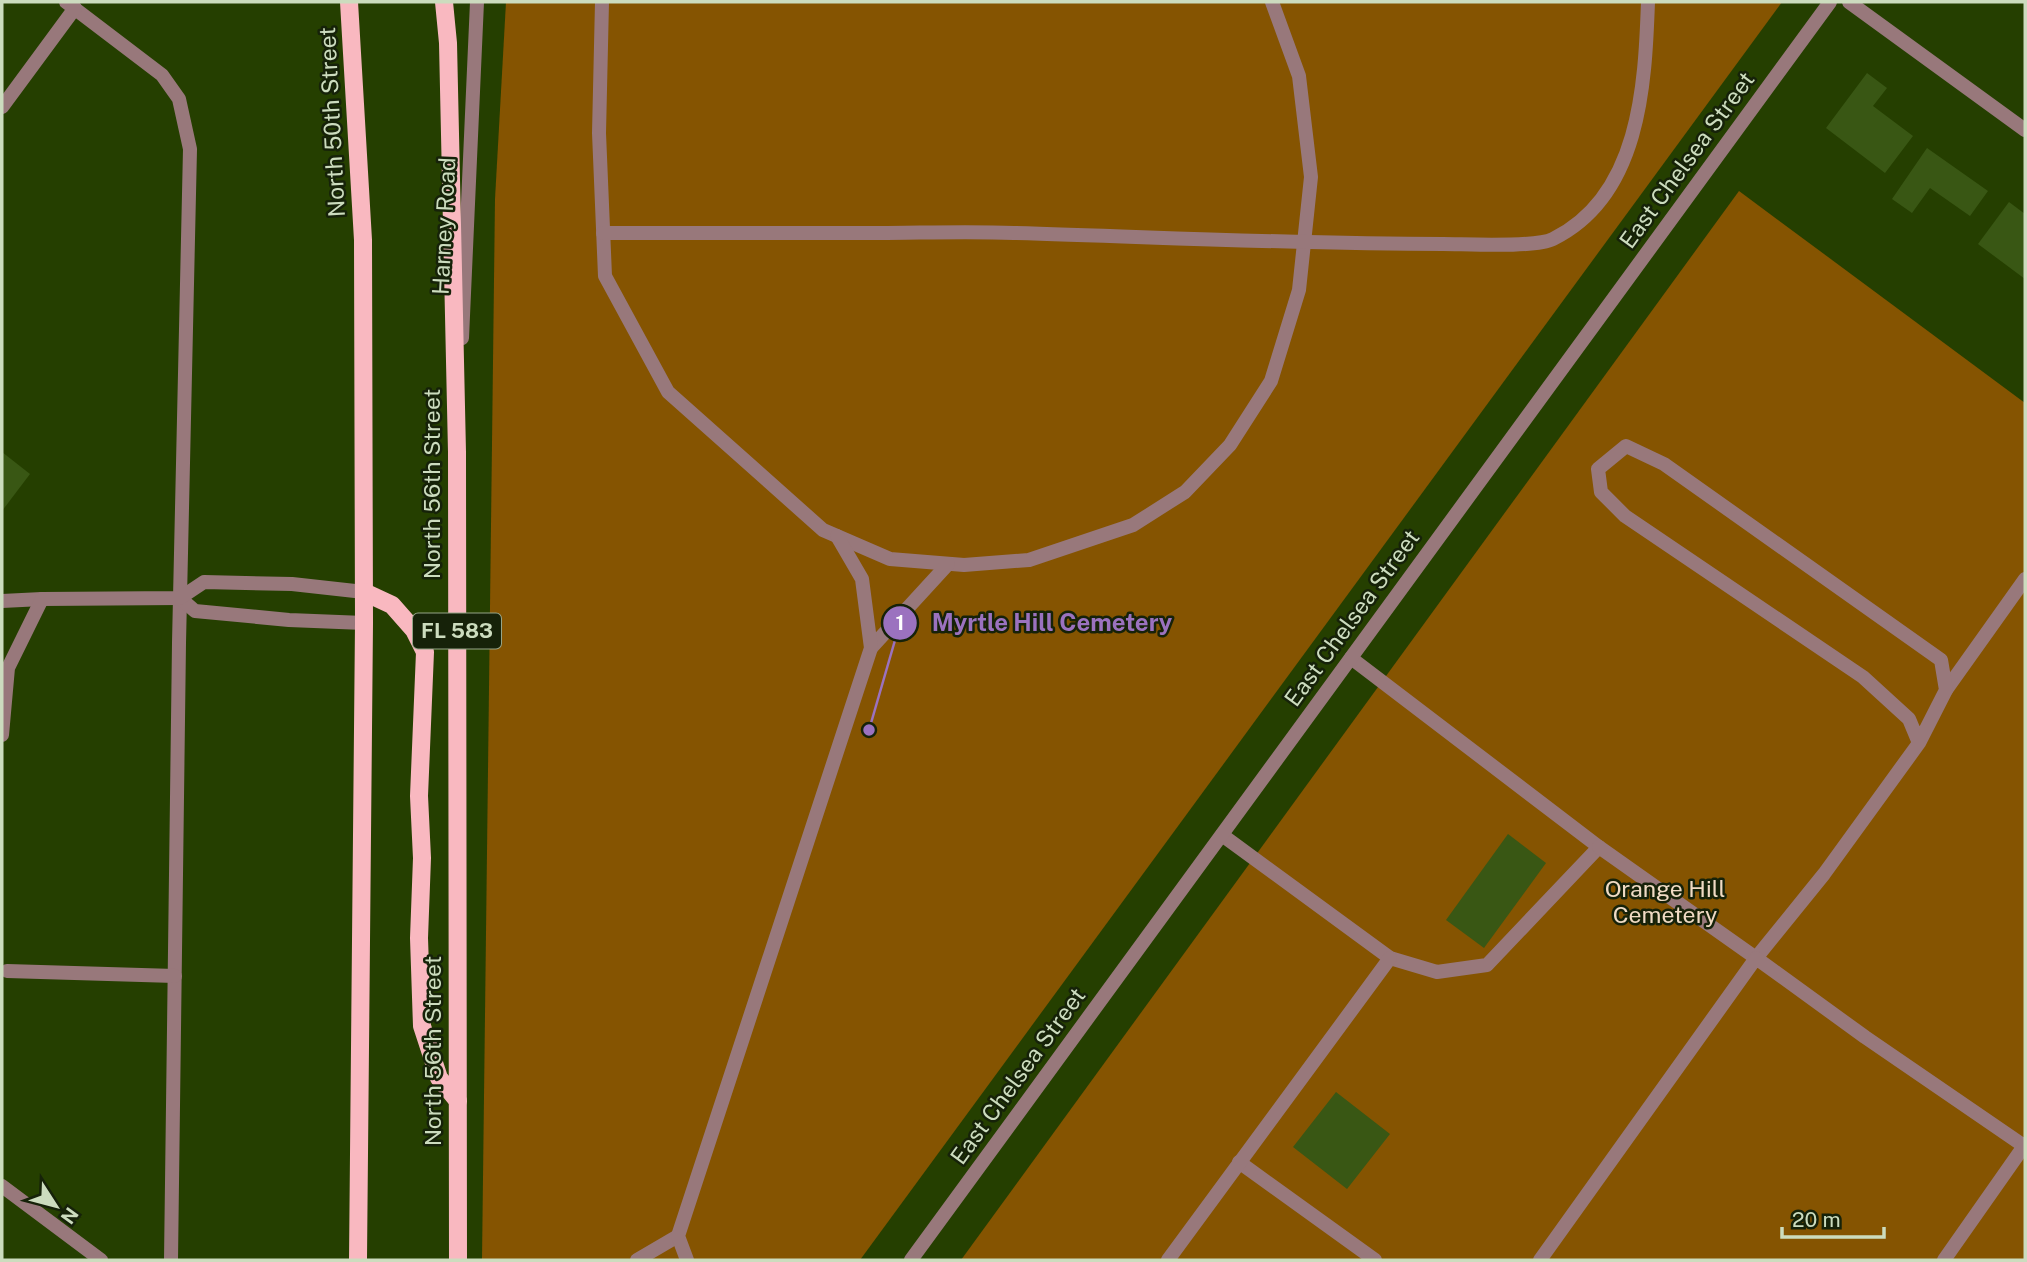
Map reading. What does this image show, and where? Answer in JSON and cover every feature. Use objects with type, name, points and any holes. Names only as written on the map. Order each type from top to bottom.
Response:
[{"type":"main road","name":"North 50th Street","points":[[349,2],[363,240],[364,592]]},
{"type":"main road","name":"North 56th Street","points":[[444,2],[448,43],[457,452],[458,1260]]},
{"type":"main road","points":[[358,1260],[364,592],[392,605],[414,630],[425,652],[419,796],[422,858],[419,939],[422,1026],[439,1078],[458,1101]]},
{"type":"street","name":"Harney Road","points":[[457,452],[477,2]]},
{"type":"street","points":[[602,2],[599,133],[605,276],[668,393],[823,530],[890,559],[964,565],[1029,560],[1133,525],[1185,492],[1230,444],[1271,380],[1299,290],[1311,177],[1299,76],[1272,2]]},
{"type":"street","points":[[603,233],[1010,233],[1304,243],[1514,244],[1550,241],[1578,222],[1606,195],[1634,131],[1641,96],[1648,2]]},
{"type":"street","name":"East Chelsea Street","points":[[911,1260],[1830,2]]},
{"type":"street","points":[[1849,2],[2025,130]]},
{"type":"street","points":[[2,107],[71,5],[162,75],[179,99],[190,149],[180,598],[171,1260]]},
{"type":"street","points":[[1919,743],[1909,719],[1863,677],[1625,516],[1601,492],[1598,469],[1626,446],[1664,464],[1941,660],[1946,690]]},
{"type":"street","points":[[836,536],[862,579],[871,648]]},
{"type":"street","points":[[687,1260],[678,1236],[871,648],[948,564]]},
{"type":"street","points":[[1540,1260],[1756,958],[1824,874],[1919,743],[1946,690],[2025,579]]},
{"type":"street","points":[[2,601],[180,598],[204,582],[292,584],[364,592]]},
{"type":"street","points":[[180,598],[195,611],[278,619],[364,623]]},
{"type":"street","points":[[2,735],[8,668],[43,599]]},
{"type":"street","points":[[1351,658],[1600,847],[1865,1037],[2025,1145],[1944,1260]]},
{"type":"street","points":[[1222,835],[1390,958],[1437,972],[1487,965],[1600,847]]},
{"type":"street","points":[[1168,1260],[1390,958]]},
{"type":"street","points":[[7,971],[175,976]]},
{"type":"street","points":[[1239,1162],[1375,1260]]},
{"type":"street","points":[[2,1186],[101,1260]]},
{"type":"street","points":[[638,1260],[678,1236]]},
{"type":"green space","points":[[506,2],[1782,2],[860,1260],[482,1260],[495,199]]},
{"type":"green space","name":"Orange Hill Cemetery","points":[[1739,191],[2025,403],[2025,1260],[961,1260]]},
{"type":"building","points":[[1867,73],[1887,88],[1873,106],[1913,136],[1885,173],[1826,128]]},
{"type":"building","points":[[1927,148],[1988,191],[1970,216],[1930,188],[1912,213],[1892,199]]},
{"type":"building","points":[[2009,202],[2025,214],[2025,279],[1978,244]]},
{"type":"building","points":[[2,452],[30,474],[2,511]]},
{"type":"building","points":[[1508,834],[1546,863],[1484,948],[1446,920]]},
{"type":"building","points":[[1336,1092],[1390,1134],[1347,1189],[1293,1147]]},
{"type":"place","name":"Myrtle Hill Cemetery","points":[[869,730]]}]
